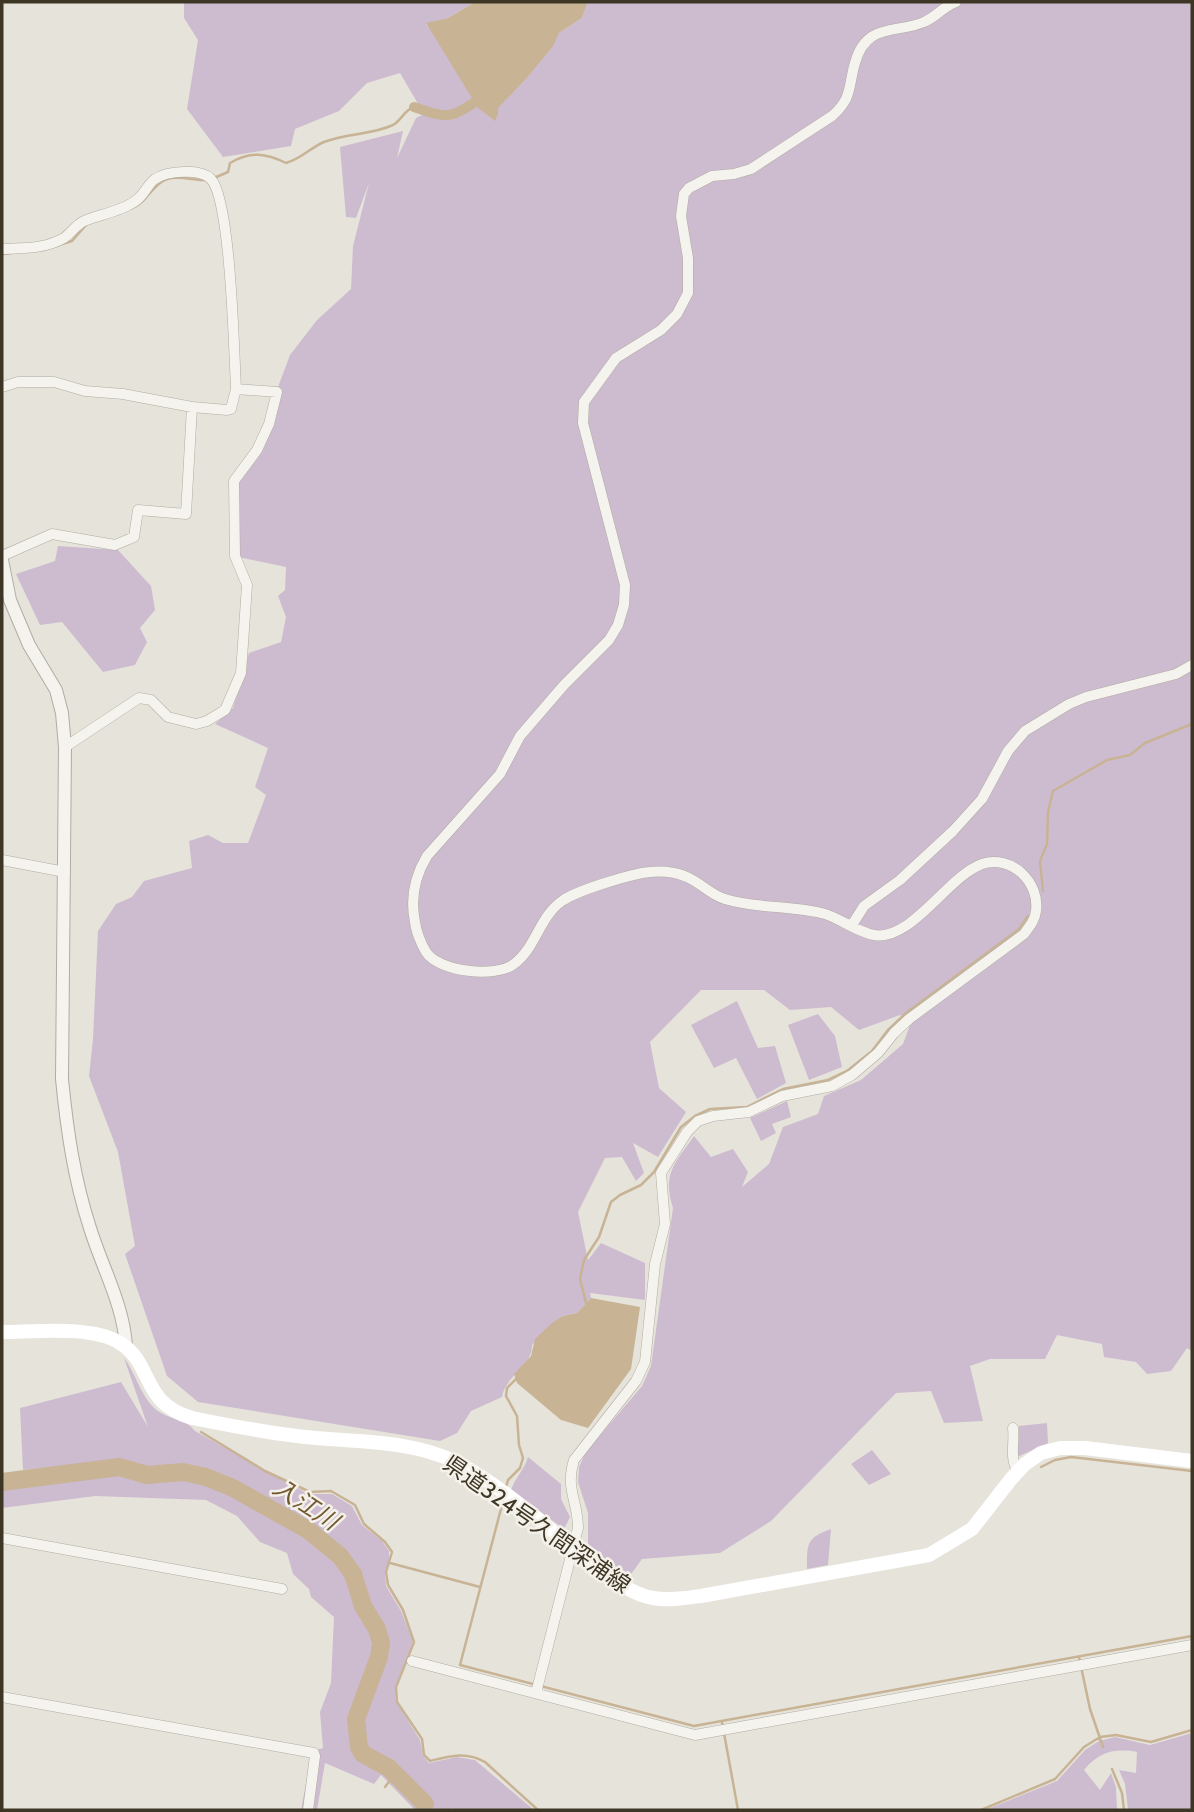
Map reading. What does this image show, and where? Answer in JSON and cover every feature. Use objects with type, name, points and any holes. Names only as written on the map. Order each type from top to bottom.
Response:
[{"type":"main road","points":[[2,1332],[72,1332],[99,1335],[126,1347]]},
{"type":"main road","name":"県道324号久間深浦線","points":[[126,1347],[158,1398],[177,1413],[295,1436],[417,1448],[459,1464],[634,1592],[652,1598],[671,1600],[929,1555],[972,1529],[1018,1472],[1041,1453],[1060,1448],[1192,1461]]},
{"type":"street","points":[[536,1693],[578,1528],[578,1514],[569,1476],[583,1447],[636,1381],[645,1362],[655,1264],[665,1224],[661,1173],[687,1132],[698,1121],[713,1116],[749,1112],[782,1096],[832,1086],[852,1075],[878,1054],[909,1019],[1024,934],[1033,923],[1037,910],[1036,898],[1027,879],[1011,865],[998,861],[984,863],[970,870],[901,929],[874,935],[827,915],[798,908],[733,902],[676,873],[642,873],[561,901],[543,921],[524,954],[514,964],[494,971],[471,971],[447,967],[426,952],[415,927],[412,911],[414,889],[419,869],[427,856],[500,774],[520,736],[564,685],[609,640],[618,625],[624,605],[625,584],[583,423],[584,401],[616,358],[661,330],[677,314],[688,293],[688,258],[681,216],[684,194],[689,188],[712,176],[751,169],[832,116],[843,106],[851,90],[855,62],[864,44],[874,35],[890,28],[914,26],[928,20],[956,2]]},
{"type":"street","points":[[2,249],[43,247],[58,242],[80,223],[130,204],[139,198],[152,181],[164,174],[197,173],[212,181],[226,236],[236,389],[231,409],[192,407],[123,394],[85,391],[54,382],[18,382],[2,387]]},
{"type":"street","points":[[65,747],[139,698],[151,700],[168,717],[196,724],[225,710],[241,673],[247,585],[235,556],[234,481],[257,450],[269,424],[277,392],[236,389]]},
{"type":"street","points":[[126,1347],[122,1320],[75,1179],[62,1079],[65,747],[62,713],[56,690],[29,645],[10,600],[2,558],[52,534],[115,545],[134,537],[138,510],[186,514],[192,407]]},
{"type":"street","points":[[852,925],[864,906],[900,880],[982,799],[1008,751],[1025,731],[1086,696],[1176,674],[1192,664]]},
{"type":"street","points":[[2,860],[65,872]]},
{"type":"street","points":[[1013,1428],[1013,1465],[1018,1472]]},
{"type":"street","points":[[2,1538],[282,1589]]},
{"type":"street","points":[[412,1661],[695,1735],[1192,1644]]},
{"type":"street","points":[[2,1697],[314,1753],[308,1810]]},
{"type":"shaded area","points":[[184,2],[475,2],[448,18],[426,24],[497,108],[526,79],[559,33],[582,18],[587,4],[585,2],[1192,2],[1192,1351],[1187,1348],[1171,1371],[1147,1374],[1136,1362],[1104,1357],[1102,1344],[1057,1335],[1045,1359],[990,1359],[970,1366],[983,1421],[944,1423],[931,1391],[896,1393],[771,1521],[720,1553],[642,1559],[629,1577],[588,1549],[588,1513],[578,1482],[579,1467],[586,1452],[642,1386],[651,1366],[673,1208],[670,1177],[676,1162],[694,1136],[711,1157],[733,1149],[748,1172],[742,1187],[769,1164],[783,1127],[818,1114],[824,1096],[861,1080],[903,1044],[911,1022],[900,1015],[859,1030],[831,1007],[790,1010],[764,990],[701,990],[650,1042],[659,1088],[686,1112],[658,1157],[633,1143],[644,1173],[636,1181],[622,1157],[605,1158],[578,1212],[588,1260],[601,1243],[645,1263],[645,1300],[590,1293],[591,1298],[577,1313],[563,1316],[532,1345],[528,1359],[508,1383],[502,1397],[471,1411],[457,1433],[440,1441],[198,1402],[167,1376],[125,1254],[135,1246],[118,1152],[89,1076],[98,931],[116,904],[132,897],[144,881],[192,868],[189,841],[208,835],[223,843],[248,843],[266,795],[255,787],[268,748],[215,724],[233,708],[249,653],[281,642],[286,617],[278,596],[285,590],[286,567],[238,557],[238,482],[263,450],[278,409],[278,387],[290,355],[317,320],[351,289],[353,246],[369,183],[356,218],[346,217],[340,147],[403,131],[397,158],[416,118],[424,114],[400,73],[367,83],[339,111],[295,129],[291,146],[223,157],[187,109],[198,40],[184,18]]},
{"type":"shaded area","points":[[475,2],[587,4],[582,18],[559,33],[553,46],[498,108],[495,121],[478,108],[426,23],[448,18]]},
{"type":"shaded area","points":[[58,546],[118,550],[151,586],[155,610],[140,628],[147,642],[135,665],[103,672],[62,622],[40,625],[16,574],[55,561]]},
{"type":"shaded area","points":[[737,1001],[758,1048],[775,1046],[786,1083],[757,1099],[736,1058],[714,1068],[691,1025]]},
{"type":"shaded area","points":[[818,1014],[835,1036],[842,1067],[809,1080],[788,1025]]},
{"type":"shaded area","points":[[787,1101],[791,1117],[772,1124],[776,1133],[761,1141],[750,1118]]},
{"type":"shaded area","points":[[591,1298],[640,1307],[631,1369],[588,1428],[561,1420],[517,1383],[514,1374],[531,1356],[535,1339],[563,1316],[577,1313]]},
{"type":"shaded area","points":[[124,1358],[144,1395],[161,1413],[188,1424],[195,1431],[308,1494],[332,1494],[352,1506],[362,1525],[382,1541],[389,1551],[385,1572],[386,1586],[401,1611],[413,1641],[395,1688],[396,1702],[420,1740],[423,1756],[429,1763],[457,1757],[475,1760],[534,1810],[415,1810],[381,1775],[374,1784],[325,1763],[317,1810],[301,1810],[312,1751],[323,1748],[320,1712],[331,1683],[334,1617],[311,1597],[309,1589],[293,1574],[287,1553],[260,1542],[237,1516],[206,1500],[95,1496],[2,1508],[2,1485],[85,1473],[127,1472],[144,1480],[184,1481],[213,1487],[245,1501],[312,1539],[344,1572],[370,1632],[373,1651],[351,1723],[358,1756],[386,1772],[422,1807],[428,1802],[398,1767],[368,1750],[359,1729],[385,1651],[381,1631],[354,1567],[325,1533],[201,1468],[163,1470],[126,1462],[23,1470],[20,1408],[121,1382],[148,1427]]},
{"type":"shaded area","points":[[1047,1423],[1048,1443],[1017,1457],[1019,1426]]},
{"type":"shaded area","points":[[872,1450],[891,1474],[869,1485],[851,1464]]},
{"type":"shaded area","points":[[528,1457],[561,1484],[561,1499],[570,1517],[564,1529],[511,1490]]},
{"type":"shaded area","points":[[831,1529],[828,1565],[807,1569],[807,1553],[812,1539]]},
{"type":"shaded area","points":[[1192,1733],[1192,1810],[1128,1810],[1125,1784],[1119,1770],[1136,1773],[1137,1752],[1121,1751],[1101,1755],[1084,1770],[1100,1790],[1111,1773],[1116,1787],[1117,1810],[985,1810],[1057,1781],[1085,1750],[1099,1741],[1115,1737],[1150,1745]]},
{"type":"waterway","points":[[414,107],[450,115],[483,97]]},
{"type":"waterway","points":[[214,178],[228,172],[230,163],[244,157],[265,155],[286,163],[324,142],[385,128],[396,123],[414,107]]},
{"type":"waterway","points":[[132,208],[167,179],[208,180]]},
{"type":"waterway","points":[[42,250],[72,241],[86,225]]},
{"type":"waterway","points":[[2,254],[11,253]]},
{"type":"waterway","points":[[1043,891],[1040,861],[1047,844],[1048,812],[1053,791],[1107,760],[1130,755],[1145,743],[1192,724]]},
{"type":"waterway","points":[[586,1303],[580,1279],[584,1260],[599,1237],[611,1202],[641,1185],[654,1172],[681,1127],[710,1109],[747,1107],[783,1089],[828,1080],[847,1071],[872,1051],[906,1013],[1019,929],[1028,916]]},
{"type":"waterway","points":[[506,1487],[508,1480],[520,1468],[523,1458],[519,1445],[517,1416],[506,1396],[507,1388],[518,1377]]},
{"type":"waterway","points":[[201,1432],[265,1471],[310,1492],[331,1491],[355,1505],[364,1524],[385,1542],[392,1552],[386,1572],[388,1585],[403,1610],[414,1642],[396,1687],[397,1702],[422,1739],[424,1755],[430,1761],[471,1756],[485,1762],[538,1810]]},
{"type":"waterway","points":[[1041,1467],[1055,1460],[1071,1457],[1192,1471]]},
{"type":"waterway","name":"入江川","points":[[2,1482],[119,1467],[147,1475],[183,1472],[206,1477],[233,1488],[308,1530],[340,1556],[353,1574],[363,1606],[377,1629],[381,1643],[379,1657],[356,1719],[359,1747],[363,1754],[389,1768],[425,1804]]},
{"type":"waterway","points":[[502,1505],[460,1665],[694,1726],[1192,1636]]},
{"type":"waterway","points":[[390,1563],[480,1587]]},
{"type":"waterway","points":[[1079,1657],[1090,1709],[1103,1747]]},
{"type":"waterway","points":[[722,1722],[738,1810]]},
{"type":"waterway","points":[[981,1810],[1055,1779],[1084,1747],[1100,1737],[1116,1735],[1151,1742],[1192,1730]]},
{"type":"waterway","points":[[1112,1769],[1122,1793],[1124,1810]]},
{"type":"waterway","points":[[385,1787],[395,1774]]}]
